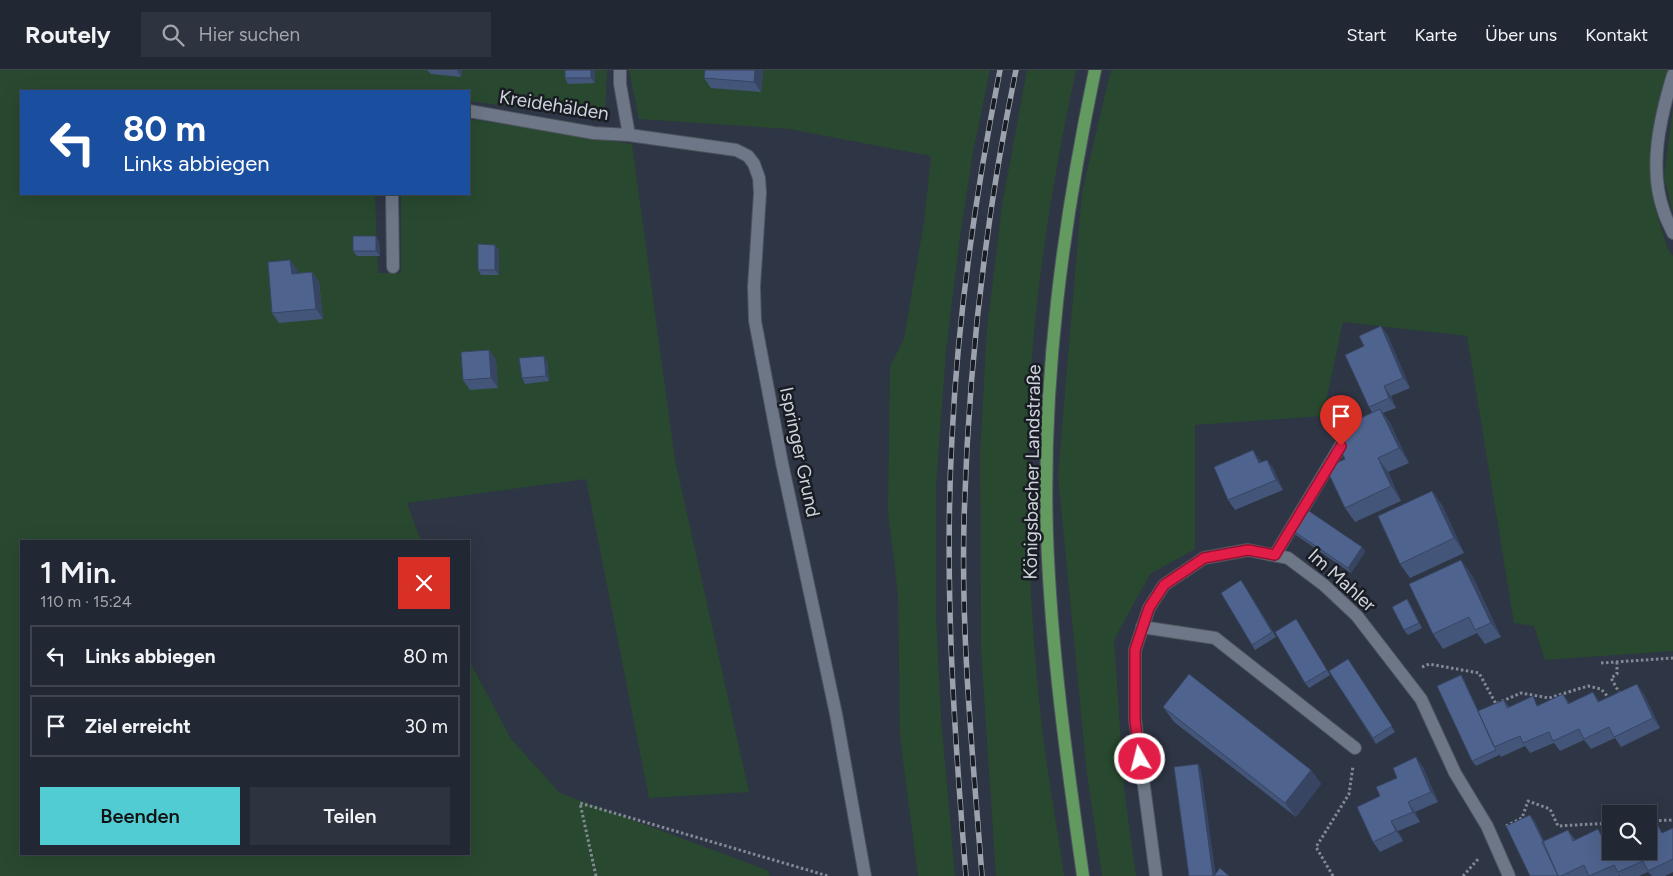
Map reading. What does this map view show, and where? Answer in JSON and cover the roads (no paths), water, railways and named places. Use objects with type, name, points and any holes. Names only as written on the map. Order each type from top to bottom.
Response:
[{"type":"main road","name":"Königsbacher Landstraße","points":[[1083,876],[1062,718],[1050,605],[1046,479],[1050,386],[1058,288],[1074,178],[1095,70]]},
{"type":"street","name":"Kreidehälden","points":[[470,111],[594,133],[628,134],[620,84],[620,70]]},
{"type":"street","points":[[1673,75],[1665,103],[1657,160],[1658,192],[1663,211],[1673,233]]},
{"type":"street","name":"Ispringer Grund","points":[[628,134],[736,150],[748,156],[754,164],[759,178],[760,193],[755,253],[755,321],[782,463],[836,714],[866,876]]},
{"type":"street","points":[[392,195],[393,267]]},
{"type":"street","points":[[1275,555],[1350,430]]},
{"type":"street","name":"Im Mahler","points":[[1156,876],[1135,720],[1135,650],[1149,608],[1164,585],[1204,558],[1248,550],[1288,558],[1324,585],[1357,616],[1421,699],[1455,773],[1490,834],[1510,876]]},
{"type":"street","points":[[1142,627],[1215,638],[1355,748]]},
{"type":"railway","points":[[966,876],[954,712],[950,602],[949,547],[952,437],[963,299],[969,253],[983,161],[1000,70]]},
{"type":"railway","points":[[982,876],[968,699],[964,611],[966,465],[974,351],[987,238],[995,182],[1016,70]]}]
